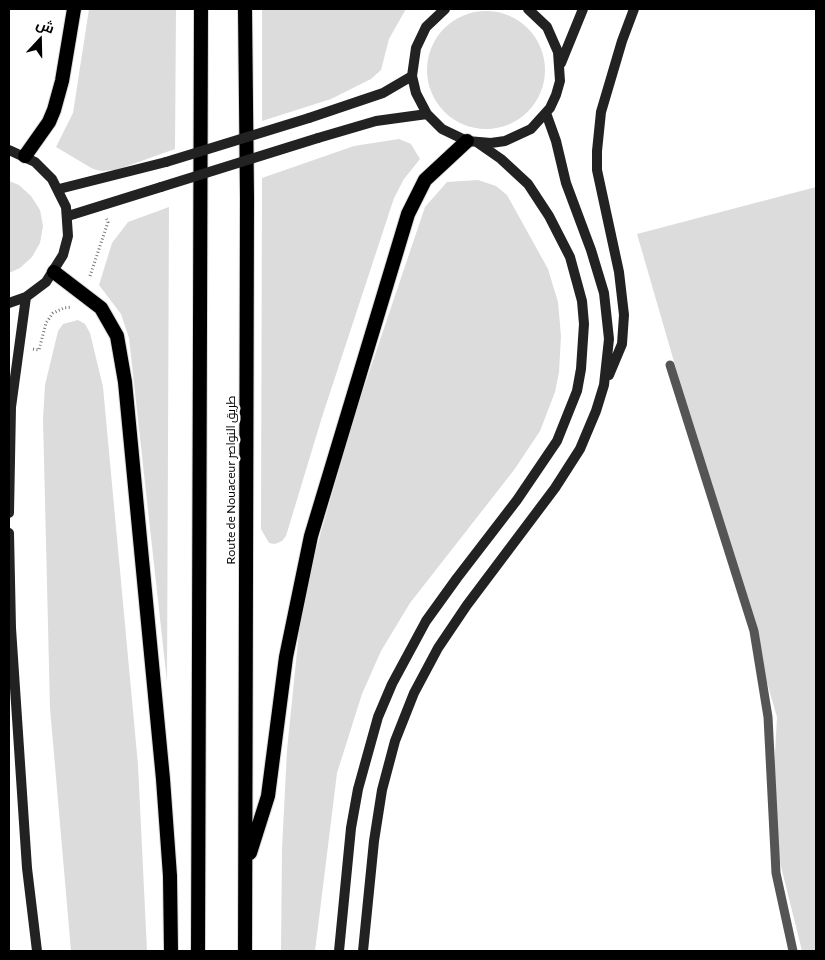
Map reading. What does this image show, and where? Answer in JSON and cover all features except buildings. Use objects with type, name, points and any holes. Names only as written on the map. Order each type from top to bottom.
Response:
[{"type":"highway","points":[[25,156],[49,122],[54,110],[62,81],[74,9]]},
{"type":"highway","points":[[198,951],[201,9]]},
{"type":"highway","name":"Route de Nouaceur طريق النواصر","points":[[245,9],[247,197],[245,951]]},
{"type":"highway","points":[[246,868],[268,796],[286,657],[311,536],[408,214],[425,180],[472,142]]},
{"type":"highway","points":[[54,272],[101,308],[117,336],[125,382],[162,762],[170,876],[171,951]]},
{"type":"main road","points":[[339,951],[351,828],[358,789],[378,717],[408,652],[426,621],[456,578],[517,500],[557,441],[577,391],[581,369],[584,324],[582,301],[570,257],[549,216],[528,184],[501,159],[472,142],[442,129],[427,114],[416,93],[412,76],[413,59],[420,37],[433,19],[446,9]]},
{"type":"main road","points":[[528,9],[547,27],[558,52],[560,66]]},
{"type":"main road","points":[[472,142],[505,141],[518,136],[531,129],[546,113],[556,95],[560,66],[583,9]]},
{"type":"main road","points":[[363,951],[374,841],[382,790],[395,741],[414,693],[438,648],[467,605],[555,488],[580,448],[622,344],[624,315],[618,272],[598,170],[598,131],[601,112],[622,41],[634,9]]},
{"type":"main road","points":[[58,189],[166,162],[310,118],[383,93],[412,76]]},
{"type":"main road","points":[[546,113],[556,141],[566,183],[591,250],[604,293],[609,339],[604,385]]},
{"type":"main road","points":[[68,216],[376,121],[427,114]]},
{"type":"main road","points":[[9,150],[25,156],[44,170],[58,189],[68,216],[68,236],[63,255],[54,272],[36,290],[9,303]]},
{"type":"main road","points":[[9,513],[10,407],[26,296]]},
{"type":"main road","points":[[9,533],[11,628],[27,868],[37,951]]},
{"type":"lane","points":[[670,365],[742,589],[757,648],[768,717],[776,872],[793,951]]},
{"type":"path","points":[[90,276],[108,222],[102,205]]},
{"type":"path","points":[[18,346],[39,350],[46,323],[53,313],[64,308],[77,308]]},
{"type":"shaded area","points":[[89,9],[176,9],[175,149],[116,170],[101,171],[93,169],[56,147],[73,113]]},
{"type":"shaded area","points":[[262,9],[406,9],[389,39],[381,70],[371,79],[331,99],[262,121]]},
{"type":"shaded area","points":[[486,11],[509,15],[528,28],[541,47],[545,70],[541,93],[528,112],[509,125],[486,129],[463,125],[444,112],[431,93],[427,70],[431,47],[444,28],[463,15]]},
{"type":"shaded area","points":[[399,139],[411,144],[420,159],[404,179],[394,198],[322,417],[286,536],[282,541],[275,544],[269,543],[261,529],[262,178],[354,146]]},
{"type":"shaded area","points":[[478,180],[496,186],[507,195],[548,269],[558,302],[561,336],[559,372],[555,392],[540,431],[514,470],[410,603],[381,651],[362,694],[337,773],[315,951],[281,951],[282,849],[287,750],[305,588],[355,414],[425,207],[447,182]]},
{"type":"shaded area","points":[[9,181],[19,185],[31,196],[40,210],[43,226],[40,243],[32,257],[20,268],[9,273]]},
{"type":"shaded area","points":[[816,187],[816,951],[802,951],[771,826],[777,717],[637,234]]},
{"type":"shaded area","points":[[169,207],[167,682],[129,338],[121,314],[99,285],[112,243],[128,222]]},
{"type":"shaded area","points":[[78,320],[85,324],[90,333],[103,387],[138,765],[147,951],[71,951],[50,708],[43,419],[45,385],[58,331],[63,324]]}]
